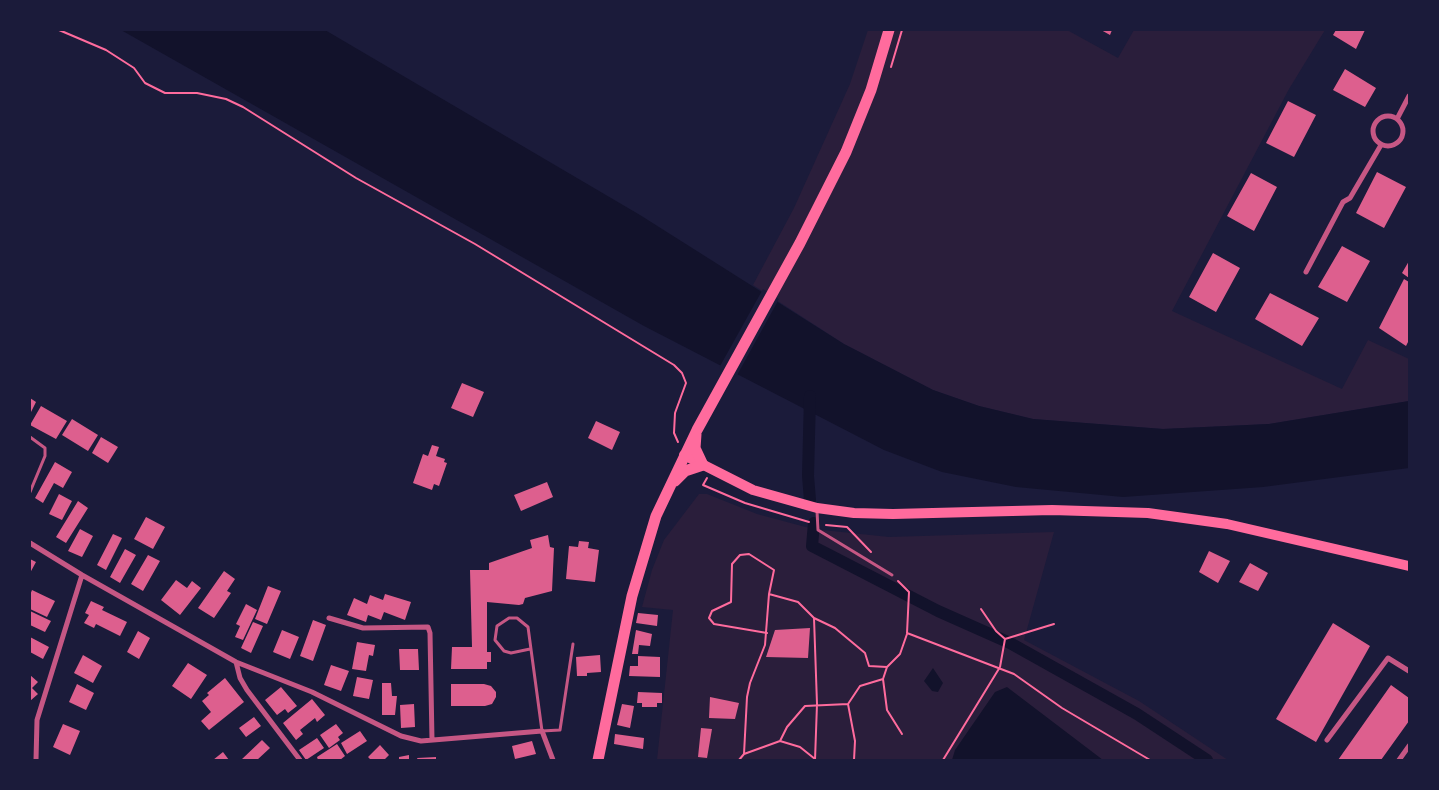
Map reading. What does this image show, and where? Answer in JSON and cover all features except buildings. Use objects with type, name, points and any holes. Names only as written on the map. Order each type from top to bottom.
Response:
[{"type":"main road","points":[[598,760],[636,583],[651,527],[684,455],[800,242],[859,122],[889,30]]},
{"type":"main road","points":[[697,430],[695,448],[703,465]]},
{"type":"main road","points":[[684,455],[760,493],[817,508],[854,513],[894,514],[1052,510],[1148,513],[1227,524],[1409,566]]},
{"type":"main road","points":[[664,496],[685,471],[703,465]]},
{"type":"street","points":[[1397,119],[1409,96]]},
{"type":"street","points":[[1387,116],[1397,119],[1403,127],[1402,138],[1395,145],[1381,145],[1373,134],[1374,124],[1387,116]]},
{"type":"street","points":[[1306,272],[1343,202],[1350,198],[1381,145]]},
{"type":"street","points":[[30,543],[82,575],[236,662],[312,692],[410,740],[542,731],[553,760]]},
{"type":"street","points":[[36,760],[37,720],[82,575]]},
{"type":"street","points":[[329,618],[363,628],[428,628],[430,633],[432,740]]},
{"type":"street","points":[[1327,740],[1388,658],[1409,671]]},
{"type":"street","points":[[236,662],[240,678],[247,690],[300,760]]},
{"type":"street","points":[[30,725],[37,720]]},
{"type":"street","points":[[1398,760],[1409,746]]},
{"type":"lane","points":[[30,437],[44,448],[45,456],[30,492]]},
{"type":"lane","points":[[817,508],[818,530],[892,575]]},
{"type":"lane","points":[[530,649],[512,653],[504,651],[495,640],[497,626],[509,618],[523,622],[528,627],[542,731],[560,730],[574,644]]},
{"type":"path","points":[[59,30],[106,50],[134,68],[145,83],[165,93],[197,93],[226,99],[243,107],[356,178],[475,244],[674,365],[682,373],[686,383],[675,413],[674,424],[674,433],[684,455]]},
{"type":"path","points":[[744,754],[747,697],[750,683],[765,645],[767,633],[769,594],[774,570],[749,554],[740,555],[732,564],[731,602],[712,610],[709,618],[714,624],[767,633]]},
{"type":"path","points":[[902,734],[887,710],[883,679],[886,667],[900,654],[907,633],[910,607],[909,592]]},
{"type":"path","points":[[769,594],[798,602],[814,618],[835,628],[857,645],[865,653],[869,666],[886,667]]},
{"type":"path","points":[[981,609],[996,631],[1005,639]]},
{"type":"path","points":[[814,618],[817,704],[815,760]]},
{"type":"path","points":[[1005,639],[1054,624]]},
{"type":"path","points":[[907,633],[1000,667],[1014,674],[1062,708],[1150,760]]},
{"type":"path","points":[[944,760],[1000,667],[1005,639]]},
{"type":"path","points":[[854,760],[855,741],[848,704],[860,686],[883,679]]},
{"type":"path","points":[[780,741],[787,727],[805,706],[848,704]]},
{"type":"path","points":[[739,760],[744,754],[780,741],[800,747],[815,760]]},
{"type":"shaded area","points":[[121,30],[325,30],[640,215],[844,344],[933,390],[979,406],[1033,419],[1163,429],[1269,424],[1409,401],[1409,468],[1263,487],[1123,497],[1016,487],[942,472],[884,450],[644,326]]},
{"type":"shaded area","points":[[868,30],[1067,30],[1118,58],[1134,30],[1325,30],[1289,89],[1172,311],[1342,389],[1368,340],[1409,359],[1409,401],[1269,424],[1163,429],[1033,419],[979,406],[933,390],[844,344],[753,285],[794,208],[850,84]]},
{"type":"shaded area","points":[[699,494],[707,494],[757,514],[813,529],[889,537],[1054,532],[1024,640],[1139,701],[1228,760],[657,760],[673,610],[642,607],[652,570],[664,540]]},
{"type":"shaded area","points":[[933,668],[943,683],[938,692],[932,691],[924,681]]},
{"type":"shaded area","points":[[1007,687],[1103,760],[952,760],[955,750],[995,692]]},
{"type":"pier","points":[[763,289],[779,299],[736,377],[719,368]]},
{"type":"waterway","points":[[810,396],[808,476],[810,500]]},
{"type":"waterway","points":[[814,523],[812,546],[938,611],[1010,643],[1137,714],[1207,760]]}]
